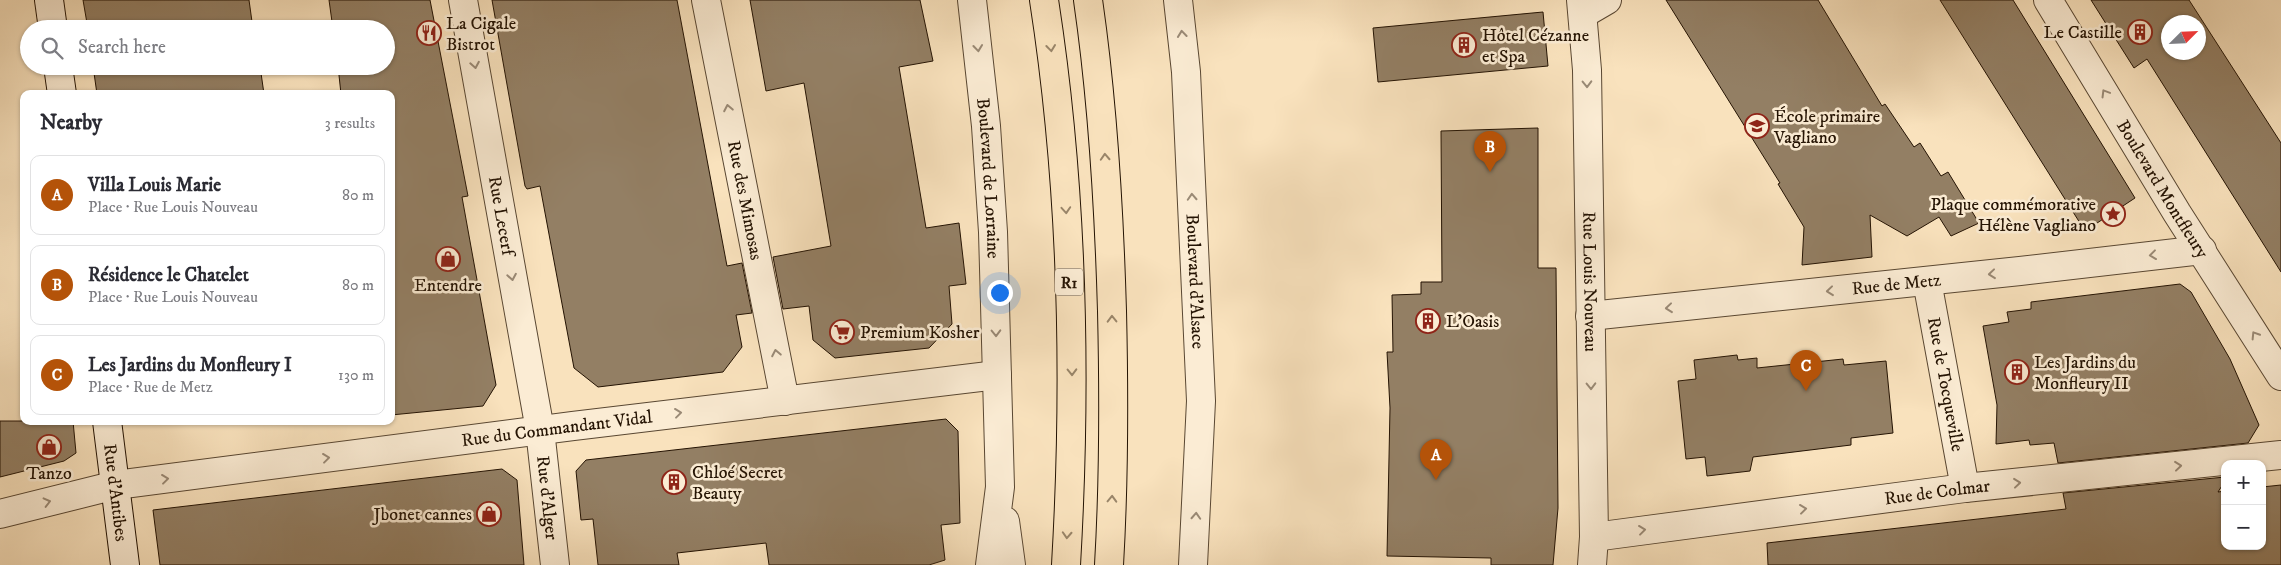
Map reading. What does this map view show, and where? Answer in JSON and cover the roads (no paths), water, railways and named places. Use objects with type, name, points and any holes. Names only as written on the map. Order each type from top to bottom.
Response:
[{"type":"highway","name":"R1","points":[[1044,0],[1061,139],[1069,280],[1072,450],[1066,565]]},
{"type":"highway","points":[[1088,0],[1104,135],[1110,240],[1113,496],[1109,565]]},
{"type":"street","points":[[49,0],[52,20]]},
{"type":"street","name":"Rue Lecerf","points":[[463,0],[540,430]]},
{"type":"street","name":"Rue des Mimosas","points":[[706,0],[786,401]]},
{"type":"street","name":"Boulevard de Lorraine","points":[[972,0],[986,126],[993,223],[1000,488],[990,565]]},
{"type":"street","name":"Boulevard d'Alsace","points":[[1178,0],[1186,72],[1201,401],[1193,565]]},
{"type":"street","points":[[1582,7],[1607,0]]},
{"type":"street","name":"Boulevard Montfleury","points":[[2048,0],[2281,376]]},
{"type":"street","name":"Rue Louis Nouveau","points":[[1582,7],[1586,70],[1594,536],[1592,565]]},
{"type":"street","points":[[59,75],[61,90]]},
{"type":"street","name":"Rue de Metz","points":[[1590,316],[2202,250]]},
{"type":"street","name":"Rue de Tocqueville","points":[[1927,281],[1965,488]]},
{"type":"street","name":"Rue du Commandant Vidal","points":[[0,514],[116,485],[540,430],[997,376]]},
{"type":"street","name":"Rue d'Antibes","points":[[108,425],[125,565]]},
{"type":"street","name":"Rue d'Alger","points":[[540,430],[555,565]]},
{"type":"street","name":"Rue de Colmar","points":[[1594,536],[1965,488],[2281,455]]},
{"type":"street","points":[[1000,488],[1011,565]]},
{"type":"place","name":"Le Castille","points":[[2140,32]]},
{"type":"place","name":"La Cigale Bistrot","points":[[429,33]]},
{"type":"place","name":"Hôtel Cézanne et Spa","points":[[1464,45]]},
{"type":"place","name":"École primaire Vagliano","points":[[1757,126]]},
{"type":"place","name":"Résidence le Chatelet","points":[[1490,172]]},
{"type":"place","name":"Plaque commémorative Hélène Vagliano","points":[[2113,214]]},
{"type":"place","name":"Entendre","points":[[448,259]]},
{"type":"place","name":"L'Oasis","points":[[1428,321]]},
{"type":"place","name":"Premium Kosher","points":[[842,332]]},
{"type":"place","name":"Les Jardins du Monfleury II","points":[[2017,372]]},
{"type":"place","name":"Les Jardins du Monfleury I","points":[[1806,391]]},
{"type":"place","name":"Tanzo","points":[[49,447]]},
{"type":"place","name":"Villa Louis Marie","points":[[1436,480]]},
{"type":"place","name":"Chloé Secret Beauty","points":[[674,482]]},
{"type":"place","name":"Jbonet cannes","points":[[489,514]]}]
